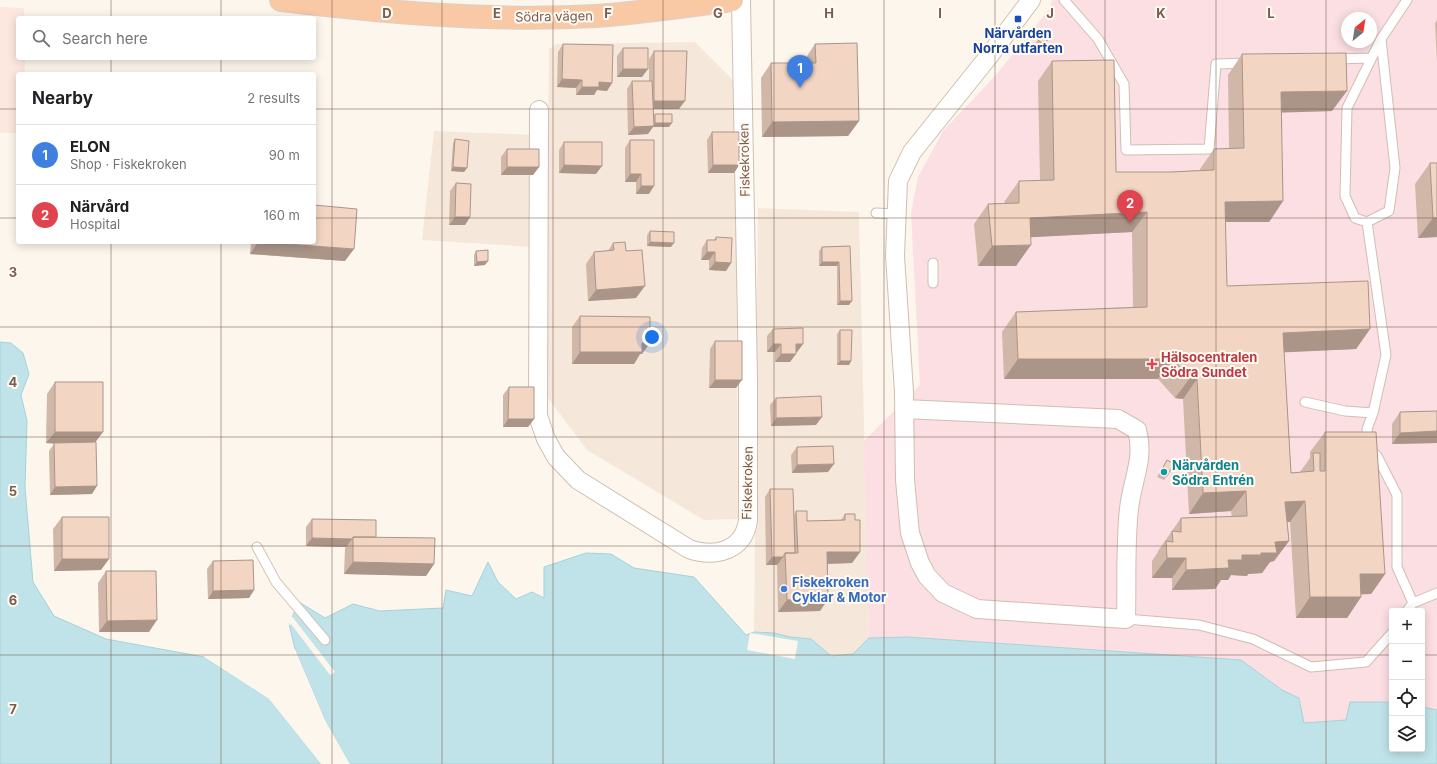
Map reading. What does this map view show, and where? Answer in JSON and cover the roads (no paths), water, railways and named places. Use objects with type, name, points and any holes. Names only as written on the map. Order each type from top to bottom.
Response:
[{"type":"highway","name":"Södra vägen","points":[[280,0],[352,8],[485,17],[595,16],[732,0]]},
{"type":"street","name":"Fiskekroken","points":[[539,110],[538,416],[546,439],[556,457],[578,480],[689,549],[708,554],[731,548],[741,539],[747,528],[748,520],[748,380],[741,0]]},
{"type":"street","points":[[904,409],[1118,419],[1137,430],[1141,444],[1139,465],[1129,508],[1126,620],[977,610],[943,593],[927,576],[920,563],[910,533],[905,480],[904,409],[896,286],[896,214],[898,181],[912,152],[1009,31],[1031,0]]},
{"type":"lane","points":[[1064,0],[1098,39],[1124,84],[1126,150],[1209,149],[1216,64],[1255,62]]},
{"type":"lane","points":[[1381,39],[1395,168],[1389,212],[1367,222],[1355,218],[1344,196],[1348,108],[1381,39],[1407,0]]},
{"type":"lane","points":[[1325,60],[1371,58]]},
{"type":"lane","points":[[876,213],[896,214]]},
{"type":"lane","points":[[1367,222],[1386,354],[1373,414],[1367,429],[1370,450],[1377,456],[1397,495],[1397,567],[1410,607],[1437,593]]},
{"type":"lane","points":[[932,263],[933,283]]},
{"type":"lane","points":[[1305,402],[1345,411],[1373,414]]},
{"type":"lane","points":[[257,547],[276,582],[325,640]]},
{"type":"lane","points":[[1126,620],[1199,625],[1246,637],[1311,667],[1366,662],[1389,636]]},
{"type":"water","points":[[0,342],[11,343],[23,353],[29,374],[21,395],[27,421],[25,487],[33,582],[54,616],[106,639],[204,657],[269,699],[321,764],[0,764]]},
{"type":"water","points":[[586,553],[611,554],[634,568],[694,577],[746,635],[754,632],[774,633],[790,637],[811,639],[831,656],[853,654],[869,638],[907,637],[1241,660],[1282,690],[1299,698],[1304,723],[1346,720],[1350,702],[1389,702],[1389,752],[1425,752],[1425,708],[1437,710],[1437,764],[350,764],[325,720],[295,649],[289,624],[299,602],[325,618],[353,604],[380,611],[443,608],[446,590],[472,596],[488,562],[498,582],[516,599],[532,592],[544,598],[544,567]]},
{"type":"place","name":"Närvården Norra utfarten","points":[[1018,19]]},
{"type":"place","name":"ELON","points":[[800,88]]},
{"type":"place","name":"Närvård","points":[[1130,223]]},
{"type":"place","name":"Hälsocentralen Södra Sundet","points":[[1152,364]]},
{"type":"place","name":"Närvården Södra Entrén","points":[[1164,472]]},
{"type":"place","name":"Fiskekroken Cyklar & Motor","points":[[784,589]]}]
